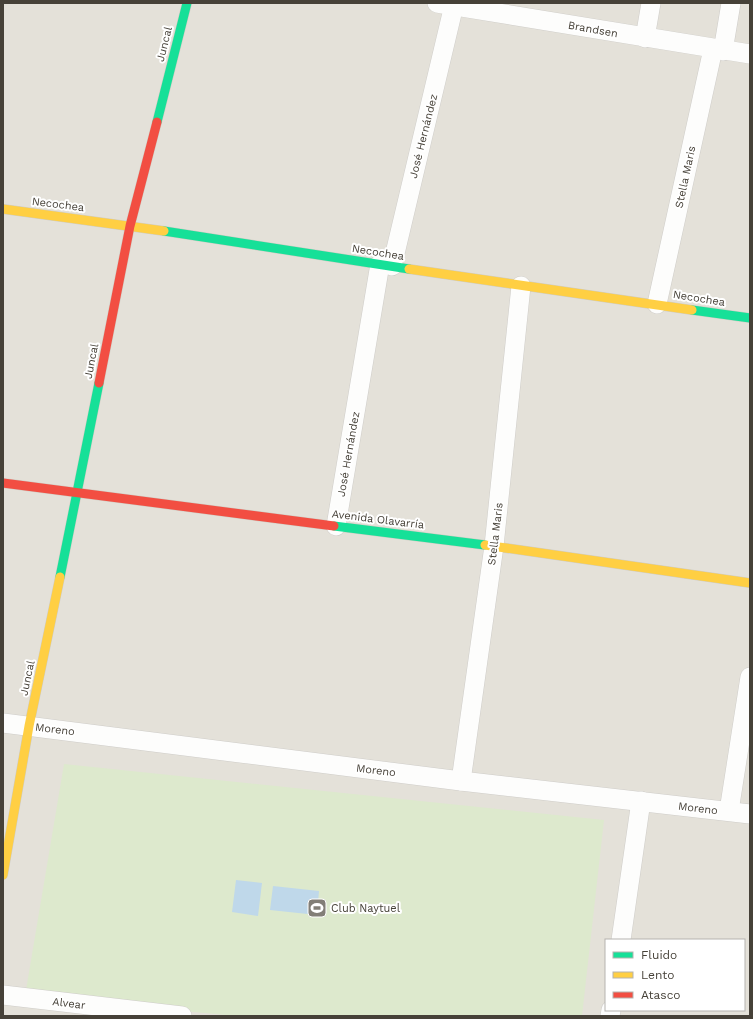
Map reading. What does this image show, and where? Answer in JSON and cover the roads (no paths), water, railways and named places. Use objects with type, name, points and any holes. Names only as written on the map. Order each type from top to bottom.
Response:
[{"type":"street","name":"Juncal","points":[[3,875],[29,726],[78,493],[130,226],[187,3]]},
{"type":"street","points":[[645,38],[651,3]]},
{"type":"street","name":"Stella Maris","points":[[657,304],[718,50],[731,3]]},
{"type":"street","name":"Brandsen","points":[[446,4],[505,8],[645,38],[750,54]]},
{"type":"street","name":"José Hernández","points":[[336,526],[386,265],[446,4]]},
{"type":"street","name":"Necochea","points":[[3,209],[130,226],[521,286],[750,318]]},
{"type":"street","name":"Stella Maris","points":[[462,781],[494,546],[521,286]]},
{"type":"street","name":"Avenida Olavarría","points":[[3,483],[494,546],[750,583]]},
{"type":"street","points":[[729,811],[750,677]]},
{"type":"street","name":"Moreno","points":[[3,722],[462,781],[750,814]]},
{"type":"street","points":[[621,939],[641,801]]},
{"type":"street","name":"Alvear","points":[[3,995],[182,1016]]},
{"type":"water","points":[[236,880],[262,883],[258,916],[232,912]]},
{"type":"water","points":[[273,886],[319,891],[317,915],[270,910]]},
{"type":"place","name":"Club Naytuel","points":[[317,908]]}]
